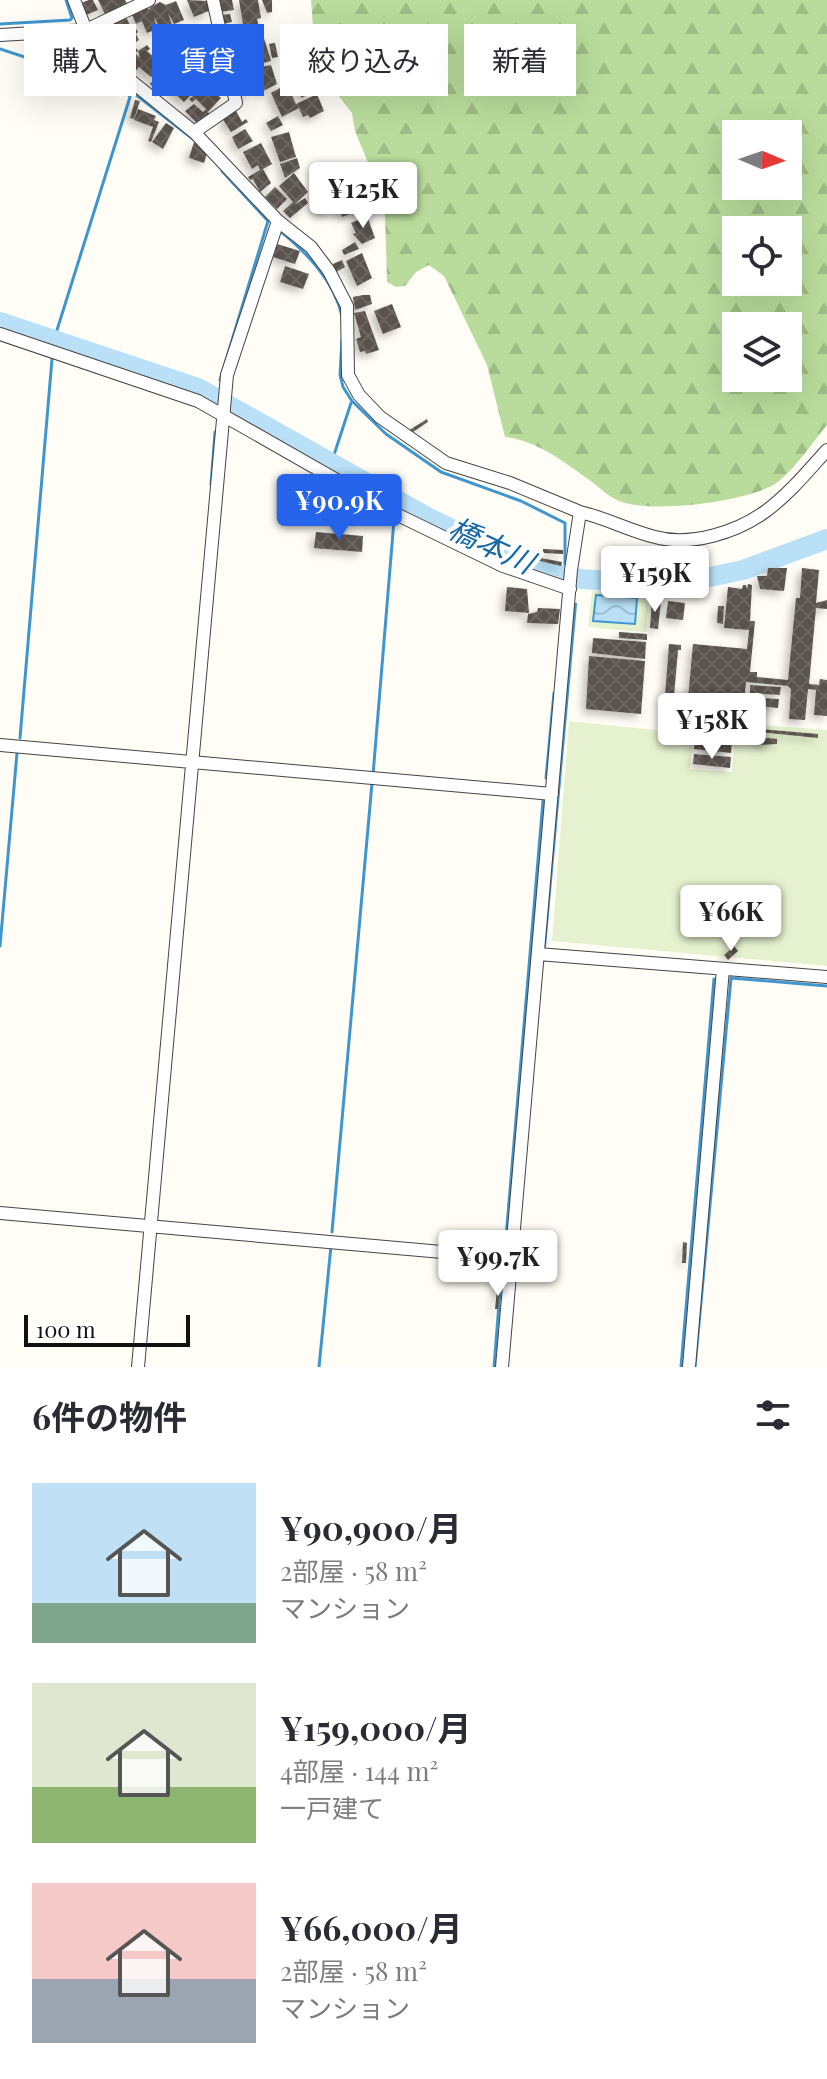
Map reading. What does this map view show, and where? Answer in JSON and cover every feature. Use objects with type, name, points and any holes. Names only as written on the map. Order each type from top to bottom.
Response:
[{"type":"street","points":[[74,0],[84,24]]},
{"type":"street","points":[[99,24],[149,0]]},
{"type":"street","points":[[194,132],[236,103],[213,0]]},
{"type":"street","points":[[0,35],[24,34]]},
{"type":"street","points":[[136,85],[194,132],[278,221],[311,247],[344,295],[349,317],[348,375],[359,395],[409,440],[446,463],[510,483],[580,512],[654,537],[699,539],[745,523],[765,512],[827,450]]},
{"type":"street","points":[[138,1367],[227,375],[278,221]]},
{"type":"street","points":[[0,334],[198,401],[398,515],[503,566],[570,587]]},
{"type":"street","points":[[502,1367],[571,570],[580,512]]},
{"type":"street","points":[[0,745],[552,794]]},
{"type":"street","points":[[538,954],[827,977]]},
{"type":"street","points":[[689,1367],[723,969]]},
{"type":"street","points":[[0,1213],[511,1258]]},
{"type":"green space","points":[[311,0],[827,0],[827,425],[792,468],[766,488],[724,500],[674,506],[631,504],[617,500],[551,454],[505,437],[487,365],[444,276],[429,265],[416,272],[405,286],[396,287],[387,282],[385,215],[376,182],[355,131],[352,113],[339,96],[448,96],[448,24],[313,24]]},
{"type":"green space","points":[[592,591],[649,596],[646,632],[588,627]]},
{"type":"green space","points":[[569,721],[693,734],[690,769],[732,772],[736,723],[827,730],[827,966],[552,941]]},
{"type":"water","points":[[596,595],[637,598],[635,624],[593,621]]},
{"type":"water","points":[[576,604],[545,947],[544,946]]},
{"type":"building","points":[[93,0],[98,10],[86,15],[81,3]]},
{"type":"building","points":[[98,0],[125,0],[127,3],[106,16]]},
{"type":"building","points":[[187,0],[208,1],[211,10],[194,17]]},
{"type":"building","points":[[218,0],[232,0],[234,10],[220,12]]},
{"type":"building","points":[[239,0],[258,0],[261,18],[257,19],[258,24],[243,24]]},
{"type":"building","points":[[262,0],[272,0],[272,12],[267,13]]},
{"type":"building","points":[[176,1],[184,20],[174,24],[168,13],[172,24],[158,24],[154,17],[156,24],[152,24],[152,31],[147,33],[142,21],[136,24],[131,12],[146,4],[149,10],[160,2],[166,5]]},
{"type":"building","points":[[230,14],[232,22],[222,24],[221,15]]},
{"type":"building","points":[[125,15],[130,24],[108,24]]},
{"type":"building","points":[[264,38],[271,61],[264,63]]},
{"type":"building","points":[[275,43],[278,57],[272,58],[269,44]]},
{"type":"building","points":[[147,45],[150,49],[147,51],[152,55],[152,76],[139,67],[136,70],[136,54],[140,58],[138,51]]},
{"type":"building","points":[[271,65],[277,84],[264,90],[264,66]]},
{"type":"building","points":[[280,88],[280,96],[292,96],[296,104],[318,96],[324,111],[310,118],[308,115],[303,117],[299,108],[282,117],[271,93]]},
{"type":"building","points":[[193,96],[221,98],[208,112],[211,115],[198,124],[185,111],[194,104],[203,112],[206,109],[196,99],[192,102],[189,99]]},
{"type":"building","points":[[135,100],[140,101],[134,119],[130,118]]},
{"type":"building","points":[[138,109],[156,116],[154,120],[159,122],[151,142],[148,141],[153,127],[134,120]]},
{"type":"building","points":[[235,109],[242,122],[246,119],[248,122],[231,132],[222,118]]},
{"type":"building","points":[[278,116],[283,125],[271,131],[266,123]]},
{"type":"building","points":[[166,123],[174,128],[163,149],[152,142]]},
{"type":"building","points":[[245,129],[253,141],[238,149],[232,137]]},
{"type":"building","points":[[289,132],[296,157],[280,162],[271,137]]},
{"type":"building","points":[[194,142],[207,154],[204,163],[189,158]]},
{"type":"building","points":[[261,143],[272,164],[263,169],[271,183],[260,192],[253,179],[248,177],[260,170],[258,165],[252,169],[243,152]]},
{"type":"building","points":[[297,158],[300,168],[285,178],[280,164]]},
{"type":"building","points":[[294,173],[308,192],[294,205],[305,198],[308,203],[290,218],[283,211],[293,202],[279,186]]},
{"type":"building","points":[[355,185],[363,209],[342,217],[337,191]]},
{"type":"building","points":[[275,187],[287,199],[277,209],[265,197]]},
{"type":"building","points":[[327,191],[333,207],[319,212],[314,195]]},
{"type":"building","points":[[367,216],[375,238],[362,244],[353,234],[356,233],[351,223]]},
{"type":"building","points":[[355,242],[359,249],[344,255],[342,250]]},
{"type":"building","points":[[277,244],[300,251],[295,264],[273,257]]},
{"type":"building","points":[[362,253],[372,278],[357,286],[346,261]]},
{"type":"building","points":[[342,260],[345,267],[336,272],[333,264]]},
{"type":"building","points":[[285,266],[309,274],[303,289],[280,282]]},
{"type":"building","points":[[370,295],[372,304],[355,310],[353,297]]},
{"type":"building","points":[[392,304],[401,327],[383,334],[374,311]]},
{"type":"building","points":[[365,311],[379,350],[366,354],[365,351],[360,352],[356,339],[361,337],[354,313]]},
{"type":"building","points":[[427,419],[428,422],[410,434],[408,431]]},
{"type":"building","points":[[316,532],[363,536],[362,552],[314,548]]},
{"type":"building","points":[[543,549],[563,550],[563,554],[543,553]]},
{"type":"building","points":[[541,558],[562,562],[561,566],[540,561]]},
{"type":"building","points":[[768,568],[787,568],[784,591],[760,589],[757,576],[767,576]]},
{"type":"building","points":[[802,568],[819,570],[816,603],[827,600],[827,609],[816,608],[809,684],[819,685],[820,679],[827,680],[827,716],[814,715],[816,690],[808,689],[805,720],[789,719],[791,689],[788,686],[746,682],[743,714],[687,709],[693,644],[747,649],[749,630],[724,628],[728,587],[742,589],[746,585],[747,589],[748,584],[752,585],[750,621],[755,621],[750,672],[757,672],[757,677],[788,680]]},
{"type":"building","points":[[507,587],[527,589],[529,613],[505,611]]},
{"type":"building","points":[[652,600],[661,601],[658,629],[650,628]]},
{"type":"building","points":[[668,601],[685,603],[683,620],[666,618]]},
{"type":"building","points":[[718,606],[724,606],[723,624],[717,623]]},
{"type":"building","points":[[538,608],[560,609],[558,624],[527,623],[528,614],[537,612]]},
{"type":"building","points":[[619,632],[647,634],[647,640],[619,638]]},
{"type":"building","points":[[593,638],[646,642],[645,659],[592,653]]},
{"type":"building","points":[[669,644],[681,645],[674,696],[665,695]]},
{"type":"building","points":[[589,656],[645,661],[641,714],[586,709]]},
{"type":"building","points":[[750,685],[781,687],[780,695],[750,693]]},
{"type":"building","points":[[759,698],[779,699],[778,708],[758,706]]},
{"type":"building","points":[[697,718],[721,721],[720,735],[695,732]]},
{"type":"building","points":[[760,729],[818,734],[818,738],[759,732]]},
{"type":"building","points":[[760,737],[777,739],[777,744],[759,745]]},
{"type":"building","points":[[695,739],[732,742],[731,753],[694,749]]},
{"type":"building","points":[[694,754],[731,757],[730,768],[693,764]]},
{"type":"building","points":[[734,946],[738,951],[728,960],[724,955]]},
{"type":"building","points":[[683,1242],[687,1243],[686,1263],[682,1263]]},
{"type":"building","points":[[497,1288],[500,1288],[498,1309],[495,1309]]},
{"type":"waterway","points":[[0,24],[70,20],[66,0]]},
{"type":"waterway","points":[[0,49],[125,90],[130,97],[57,330]]},
{"type":"waterway","points":[[136,95],[193,139]]},
{"type":"waterway","points":[[220,380],[268,221],[222,171]]},
{"type":"waterway","points":[[279,230],[318,268],[333,290],[342,316]]},
{"type":"waterway","name":"橋本川","points":[[0,322],[198,388],[429,518],[539,570],[581,579],[671,585],[743,570],[827,539]]},
{"type":"waterway","points":[[342,339],[340,375],[352,401],[386,434],[441,472],[521,501],[565,523],[565,564]]},
{"type":"waterway","points":[[20,738],[52,359]]},
{"type":"waterway","points":[[331,464],[351,403]]},
{"type":"waterway","points":[[211,484],[215,432]]},
{"type":"waterway","points":[[373,775],[394,520]]},
{"type":"waterway","points":[[546,778],[554,693]]},
{"type":"waterway","points":[[0,946],[17,753]]},
{"type":"waterway","points":[[332,1232],[372,783]]},
{"type":"waterway","points":[[505,1249],[543,801]]},
{"type":"waterway","points":[[695,1367],[731,978],[827,986]]},
{"type":"waterway","points":[[681,1367],[714,979]]},
{"type":"waterway","points":[[319,1367],[331,1246]]},
{"type":"waterway","points":[[494,1367],[502,1266]]}]
